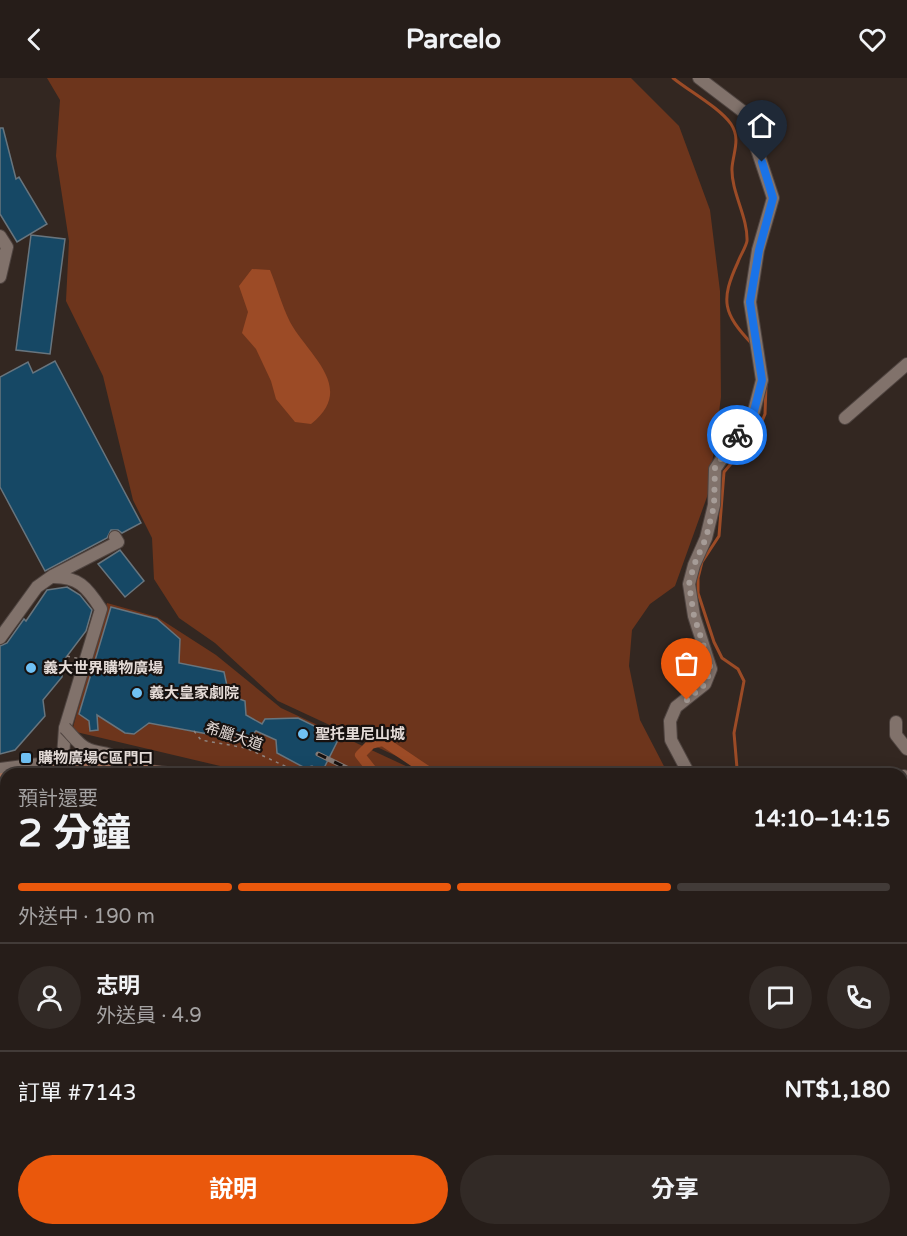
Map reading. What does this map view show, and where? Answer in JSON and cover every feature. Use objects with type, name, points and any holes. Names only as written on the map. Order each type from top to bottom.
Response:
[{"type":"street","points":[[687,768],[671,740],[670,721],[676,707],[705,684],[711,669],[694,616],[689,584],[694,565],[706,538],[714,506],[715,468],[754,411],[762,380],[750,302],[759,250],[773,198],[745,112],[699,78]]},
{"type":"street","points":[[0,236],[7,247],[0,277]]},
{"type":"street","points":[[845,418],[907,364]]},
{"type":"street","points":[[0,638],[37,587],[51,577],[118,542],[115,537]]},
{"type":"street","points":[[51,577],[72,579],[87,588],[101,609],[65,728],[63,768]]},
{"type":"street","points":[[896,722],[896,735],[907,749]]},
{"type":"street","points":[[65,728],[88,750],[107,752],[122,768]]},
{"type":"street","points":[[8,768],[39,764],[53,768]]},
{"type":"path","points":[[67,656],[94,662]]},
{"type":"path","name":"希臘大道","points":[[194,731],[201,740],[246,748],[289,768]]},
{"type":"shaded area","points":[[47,78],[631,78],[679,126],[710,210],[720,291],[721,397],[708,494],[675,586],[650,604],[632,630],[629,666],[640,720],[665,768],[422,768],[278,701],[215,643],[179,618],[154,579],[152,538],[133,500],[103,376],[66,301],[69,241],[56,156],[60,100]]},
{"type":"shaded area","points":[[252,269],[270,270],[290,322],[317,359],[329,385],[330,398],[324,411],[311,424],[295,422],[276,399],[271,381],[256,349],[242,333],[248,312],[239,286]]},
{"type":"shaded area","points":[[107,603],[157,617],[216,655],[281,708],[410,768],[229,768],[72,731]]},
{"type":"building","points":[[0,128],[3,128],[16,179],[19,177],[47,224],[17,242],[0,214]]},
{"type":"building","points":[[31,235],[65,239],[50,354],[16,350]]},
{"type":"building","points":[[55,361],[141,523],[122,533],[118,530],[111,530],[107,538],[45,571],[0,487],[0,377],[28,362],[33,373]]},
{"type":"building","points":[[120,550],[144,581],[125,597],[98,564]]},
{"type":"building","name":"義大世界購物廣場","points":[[67,587],[80,595],[92,610],[86,631],[64,660],[62,677],[43,700],[45,716],[15,750],[0,754],[0,646],[7,643],[24,619],[26,621],[47,590]]},
{"type":"building","points":[[111,607],[157,619],[180,639],[179,663],[224,672],[229,695],[245,701],[246,715],[262,724],[265,719],[298,718],[339,738],[324,768],[312,766],[305,768],[277,753],[276,740],[256,731],[249,738],[242,735],[241,739],[230,734],[213,735],[149,723],[134,734],[125,733],[97,715],[98,730],[90,731],[89,721],[79,714]]},
{"type":"waterway","points":[[673,78],[720,112],[731,124],[736,135],[732,177],[745,223],[747,241],[732,275],[727,306],[735,324],[752,344]]},
{"type":"waterway","points":[[737,768],[734,733],[744,681],[738,669],[722,658],[714,642],[698,593],[698,578],[702,562],[719,536],[724,472],[757,433],[765,414],[766,385]]},
{"type":"waterway","points":[[370,768],[360,755],[371,744],[383,741],[423,768]]},
{"type":"railway","points":[[318,754],[347,768]]},
{"type":"way so far","points":[[687,700],[705,684],[711,669],[694,616],[689,584],[694,565],[706,538],[714,506],[715,468],[737,435]]},
{"type":"place","name":"義大世界購物廣場","points":[[31,668]]},
{"type":"place","name":"義大皇家劇院","points":[[137,693]]},
{"type":"place","name":"聖托里尼山城","points":[[303,734]]},
{"type":"place","name":"購物廣場C區門口","points":[[26,758]]},
{"type":"route","points":[[737,435],[754,411],[762,380],[750,302],[759,250],[773,198],[762,162]]}]
